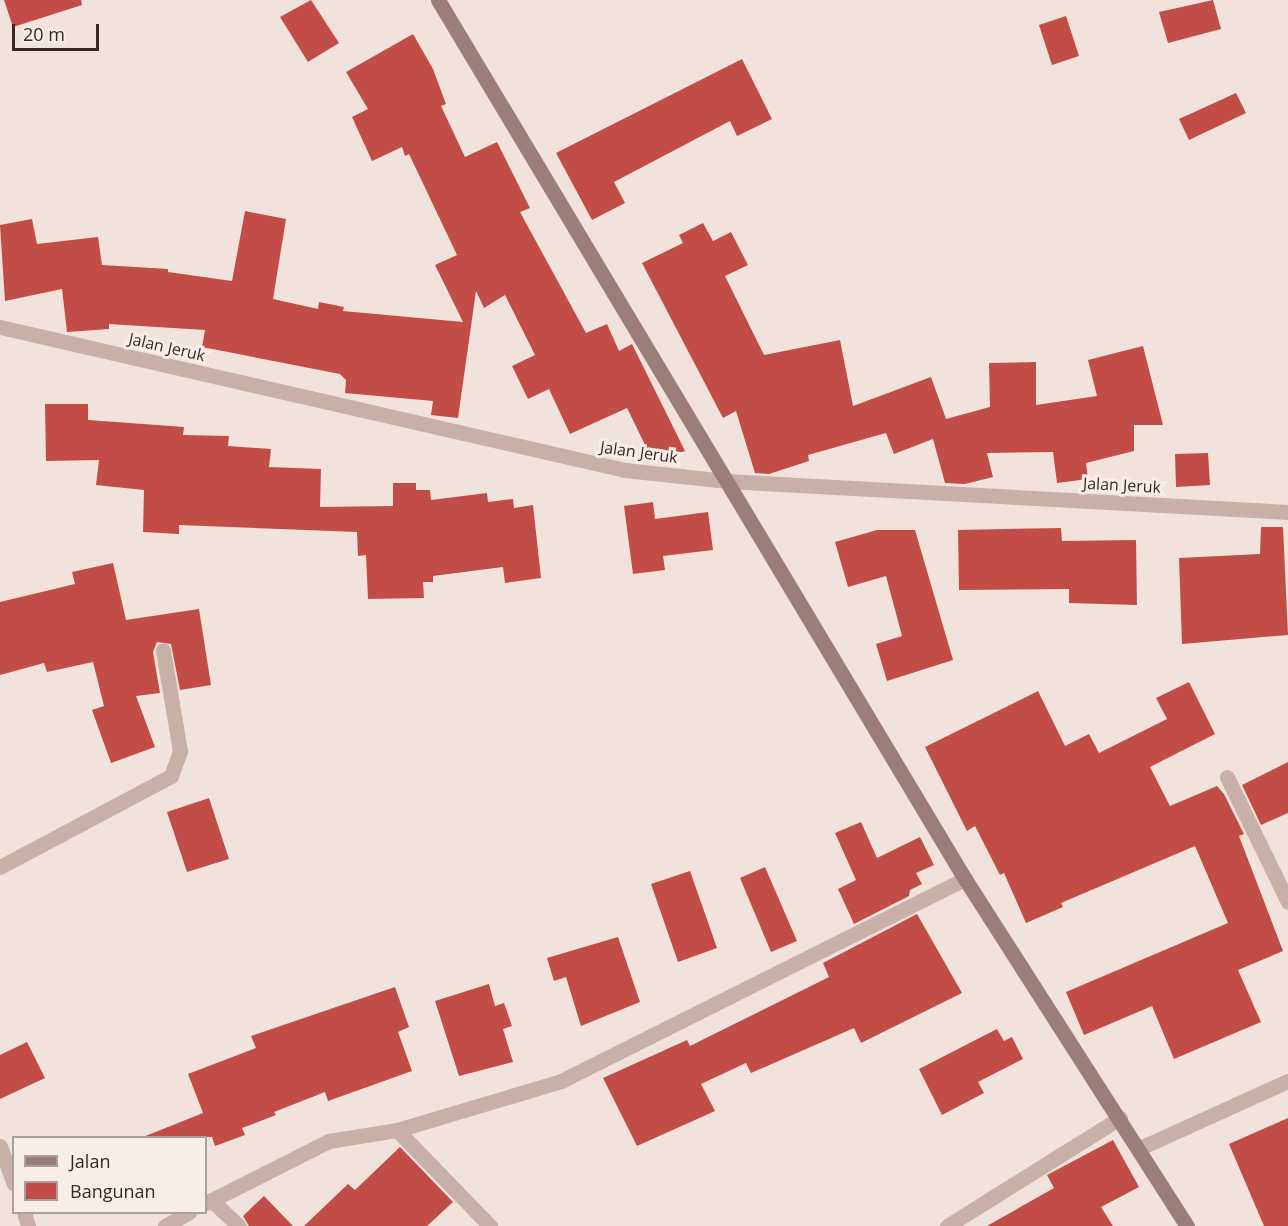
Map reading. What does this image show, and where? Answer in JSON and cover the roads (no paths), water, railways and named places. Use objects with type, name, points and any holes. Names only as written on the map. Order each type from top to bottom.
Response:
[{"type":"street","points":[[438,0],[965,879],[1140,1148],[1187,1226]]},
{"type":"street","name":"Jalan Jeruk","points":[[0,327],[584,462],[727,482],[1288,512]]},
{"type":"street","points":[[0,867],[171,776],[180,751],[163,650]]},
{"type":"street","points":[[1227,777],[1288,902]]},
{"type":"street","points":[[239,1226],[208,1202],[329,1141],[397,1130],[561,1081],[965,879]]},
{"type":"street","points":[[1140,1148],[1288,1081]]},
{"type":"street","points":[[947,1226],[1120,1118]]},
{"type":"street","points":[[397,1130],[490,1226]]},
{"type":"street","points":[[0,1146],[12,1179]]},
{"type":"street","points":[[165,1226],[186,1214]]}]
